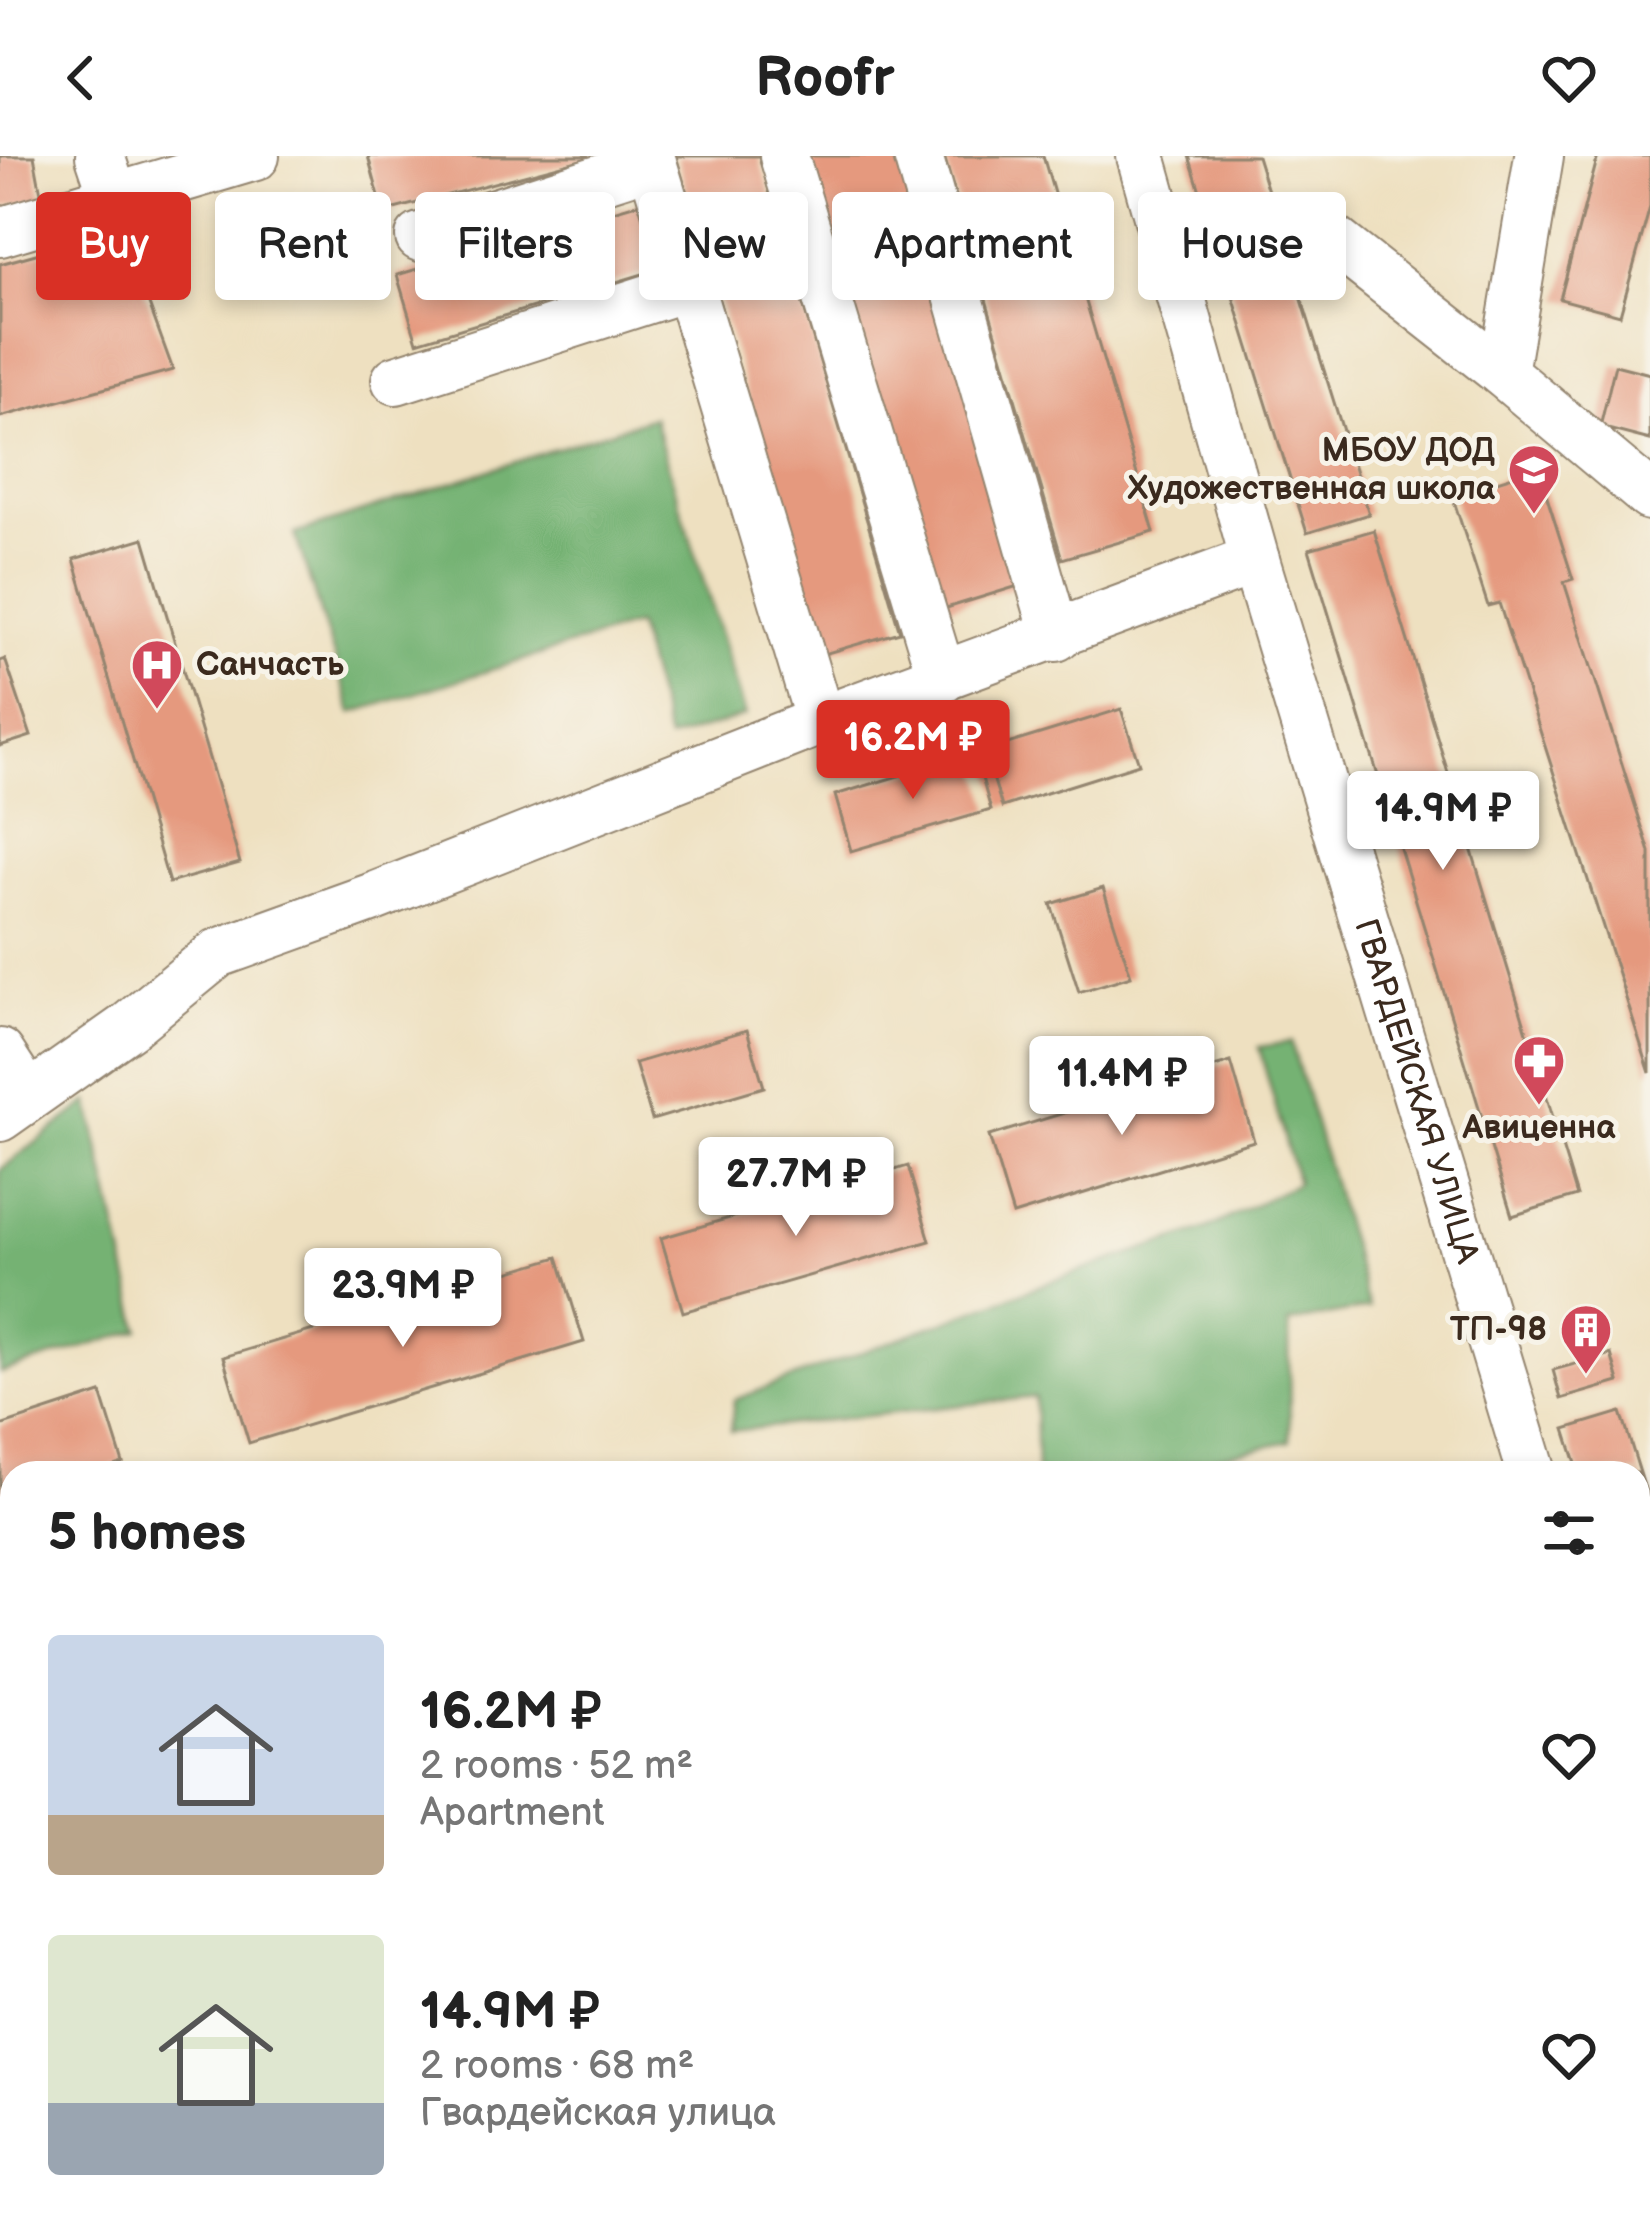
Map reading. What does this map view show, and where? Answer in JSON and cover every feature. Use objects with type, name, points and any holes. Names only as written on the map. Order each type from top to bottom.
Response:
[{"type":"street","points":[[0,232],[107,177],[255,156]]},
{"type":"street","points":[[784,156],[942,678]]},
{"type":"street","points":[[918,156],[1055,637]]},
{"type":"street","name":"ГВАРДЕЙСКАЯ УЛИЦА","points":[[1141,156],[1255,560],[1528,1461]]},
{"type":"street","points":[[1504,373],[1539,156]]},
{"type":"street","points":[[555,192],[651,160],[661,192]]},
{"type":"street","points":[[1346,249],[1650,496]]},
{"type":"street","points":[[396,380],[645,300]]},
{"type":"street","points":[[693,300],[820,721]]},
{"type":"street","points":[[0,1053],[14,1107],[129,1026],[218,953],[371,898],[820,721],[1255,560]]},
{"type":"green space","points":[[653,417],[745,716],[668,740],[636,625],[352,713],[295,534]]},
{"type":"green space","points":[[1291,1042],[1369,1308],[1289,1323],[1290,1441],[1194,1461],[1037,1461],[1035,1397],[731,1431],[734,1400],[1063,1277],[1207,1229],[1297,1183],[1259,1047]]},
{"type":"green space","points":[[89,1102],[140,1330],[0,1373],[0,1170]]},
{"type":"building","points":[[0,156],[34,156],[41,192],[36,192],[36,200],[0,207]]},
{"type":"building","points":[[368,156],[589,158],[459,192],[415,192],[415,204],[391,210],[391,192],[378,192]]},
{"type":"building","points":[[676,156],[759,156],[770,192],[687,192]]},
{"type":"building","points":[[807,156],[900,156],[911,192],[832,192],[832,239]]},
{"type":"building","points":[[944,156],[1043,156],[1054,192],[955,192]]},
{"type":"building","points":[[1189,156],[1257,156],[1268,192],[1200,192]]},
{"type":"building","points":[[1598,156],[1650,156],[1650,207],[1620,315],[1560,299]]},
{"type":"building","points":[[639,203],[639,275],[615,282],[615,210]]},
{"type":"building","points":[[36,254],[36,300],[148,300],[173,370],[0,417],[0,264]]},
{"type":"building","points":[[415,270],[415,300],[557,300],[417,342],[397,275]]},
{"type":"building","points":[[719,300],[802,300],[900,632],[824,654]]},
{"type":"building","points":[[850,300],[943,300],[1028,583],[943,609]]},
{"type":"building","points":[[986,300],[1086,300],[1154,532],[1062,559]]},
{"type":"building","points":[[1234,300],[1302,300],[1369,514],[1307,533]]},
{"type":"building","points":[[1615,365],[1650,374],[1650,440],[1600,427]]},
{"type":"building","points":[[1519,474],[1527,497],[1545,491],[1573,579],[1564,582],[1650,852],[1650,1073],[1499,603],[1488,606],[1452,495]]},
{"type":"building","points":[[1374,530],[1577,1196],[1512,1216],[1309,549]]},
{"type":"building","name":"Cанчасть","points":[[144,538],[240,863],[169,883],[74,559]]},
{"type":"building","points":[[5,659],[31,736],[0,746],[0,661]]},
{"type":"building","points":[[1121,709],[1139,764],[1002,807],[985,751]]},
{"type":"building","points":[[975,753],[991,810],[851,851],[835,795]]},
{"type":"building","points":[[1103,888],[1131,976],[1079,992],[1051,904]]},
{"type":"building","points":[[747,1030],[764,1087],[652,1120],[635,1063]]},
{"type":"building","points":[[1231,1062],[1254,1141],[1013,1215],[989,1136]]},
{"type":"building","points":[[908,1166],[930,1241],[683,1312],[661,1238]]},
{"type":"building","points":[[558,1257],[584,1342],[249,1443],[223,1357]]},
{"type":"building","name":"ТП-98","points":[[1611,1354],[1619,1382],[1561,1399],[1553,1370]]},
{"type":"building","points":[[101,1393],[122,1461],[0,1461],[0,1426]]},
{"type":"building","points":[[1621,1412],[1636,1461],[1575,1461],[1565,1429]]},
{"type":"place","name":"МБОУ ДОД Художественная школа","points":[[1534,516]]},
{"type":"place","name":"Cанчасть","points":[[157,711]]},
{"type":"place","name":"Авиценна","points":[[1539,1107]]},
{"type":"place","name":"ТП-98","points":[[1586,1376]]}]
